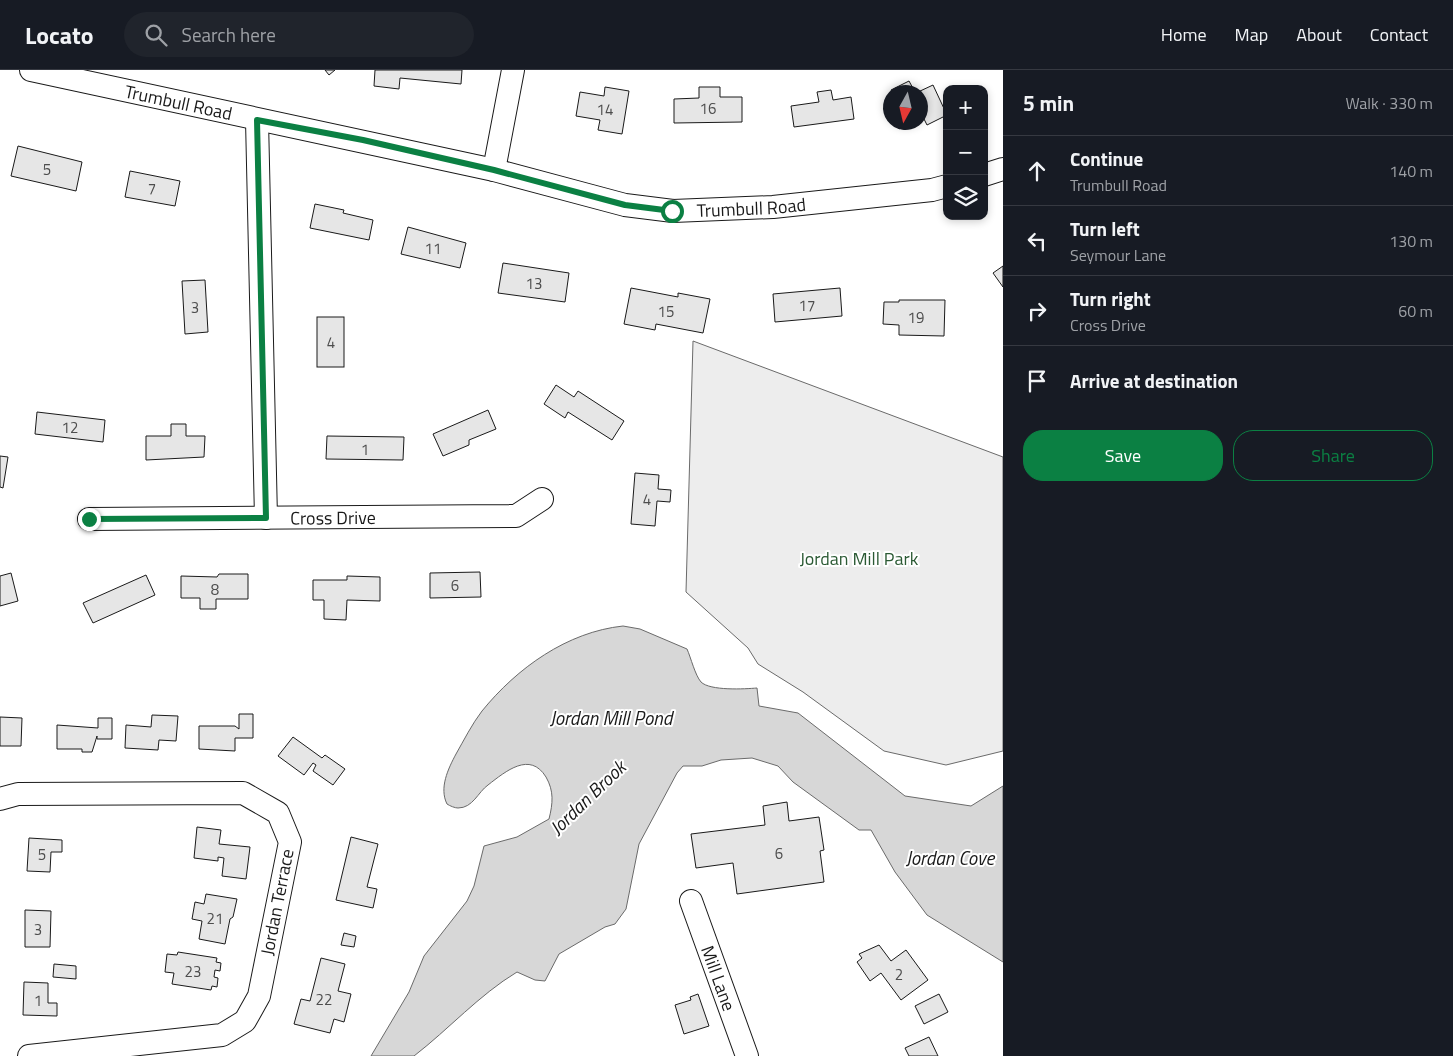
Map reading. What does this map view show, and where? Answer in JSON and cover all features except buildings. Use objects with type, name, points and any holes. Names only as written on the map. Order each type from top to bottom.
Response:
[{"type":"street","name":"Trumbull Road","points":[[32,70],[257,120],[363,140],[494,170],[625,205],[672,211],[773,206],[932,190],[943,187]]},
{"type":"street","points":[[494,170],[513,70]]},
{"type":"street","points":[[257,120],[266,518]]},
{"type":"street","points":[[988,174],[1003,169]]},
{"type":"street","name":"Cross Drive","points":[[89,519],[516,516],[542,499]]},
{"type":"street","name":"Jordan Terrace","points":[[0,799],[18,794],[243,793],[278,813],[290,842],[259,996],[245,1021],[222,1035],[29,1056]]},
{"type":"street","name":"Mill Lane","points":[[691,901],[747,1056]]},
{"type":"green space","name":"Jordan Mill Park","points":[[693,341],[1003,457],[1003,751],[946,765],[884,751],[803,692],[758,664],[748,648],[686,592]]},
{"type":"water","name":"Jordan Mill Pond","points":[[623,626],[640,629],[687,649],[697,675],[705,685],[728,689],[757,688],[759,706],[798,713],[905,796],[971,806],[1003,786],[1003,962],[927,915],[895,872],[871,830],[859,830],[793,782],[778,766],[752,758],[721,760],[702,766],[683,766],[677,773],[639,844],[626,909],[615,924],[605,927],[559,954],[545,981],[535,980],[517,972],[503,981],[414,1056],[371,1056],[409,992],[424,956],[467,901],[474,886],[484,846],[517,837],[549,819],[552,792],[546,777],[540,769],[533,765],[525,764],[510,769],[484,788],[468,805],[458,808],[447,804],[444,785],[453,760],[468,732],[482,711],[496,695],[527,667],[563,644],[602,630]]},
{"type":"route","points":[[89,519],[266,518],[257,120],[363,140],[494,170],[625,205],[672,211]]},
{"type":"water label","name":"Jordan Brook","points":[[587,797]]},
{"type":"water label","name":"Jordan Cove","points":[[950,857]]}]
